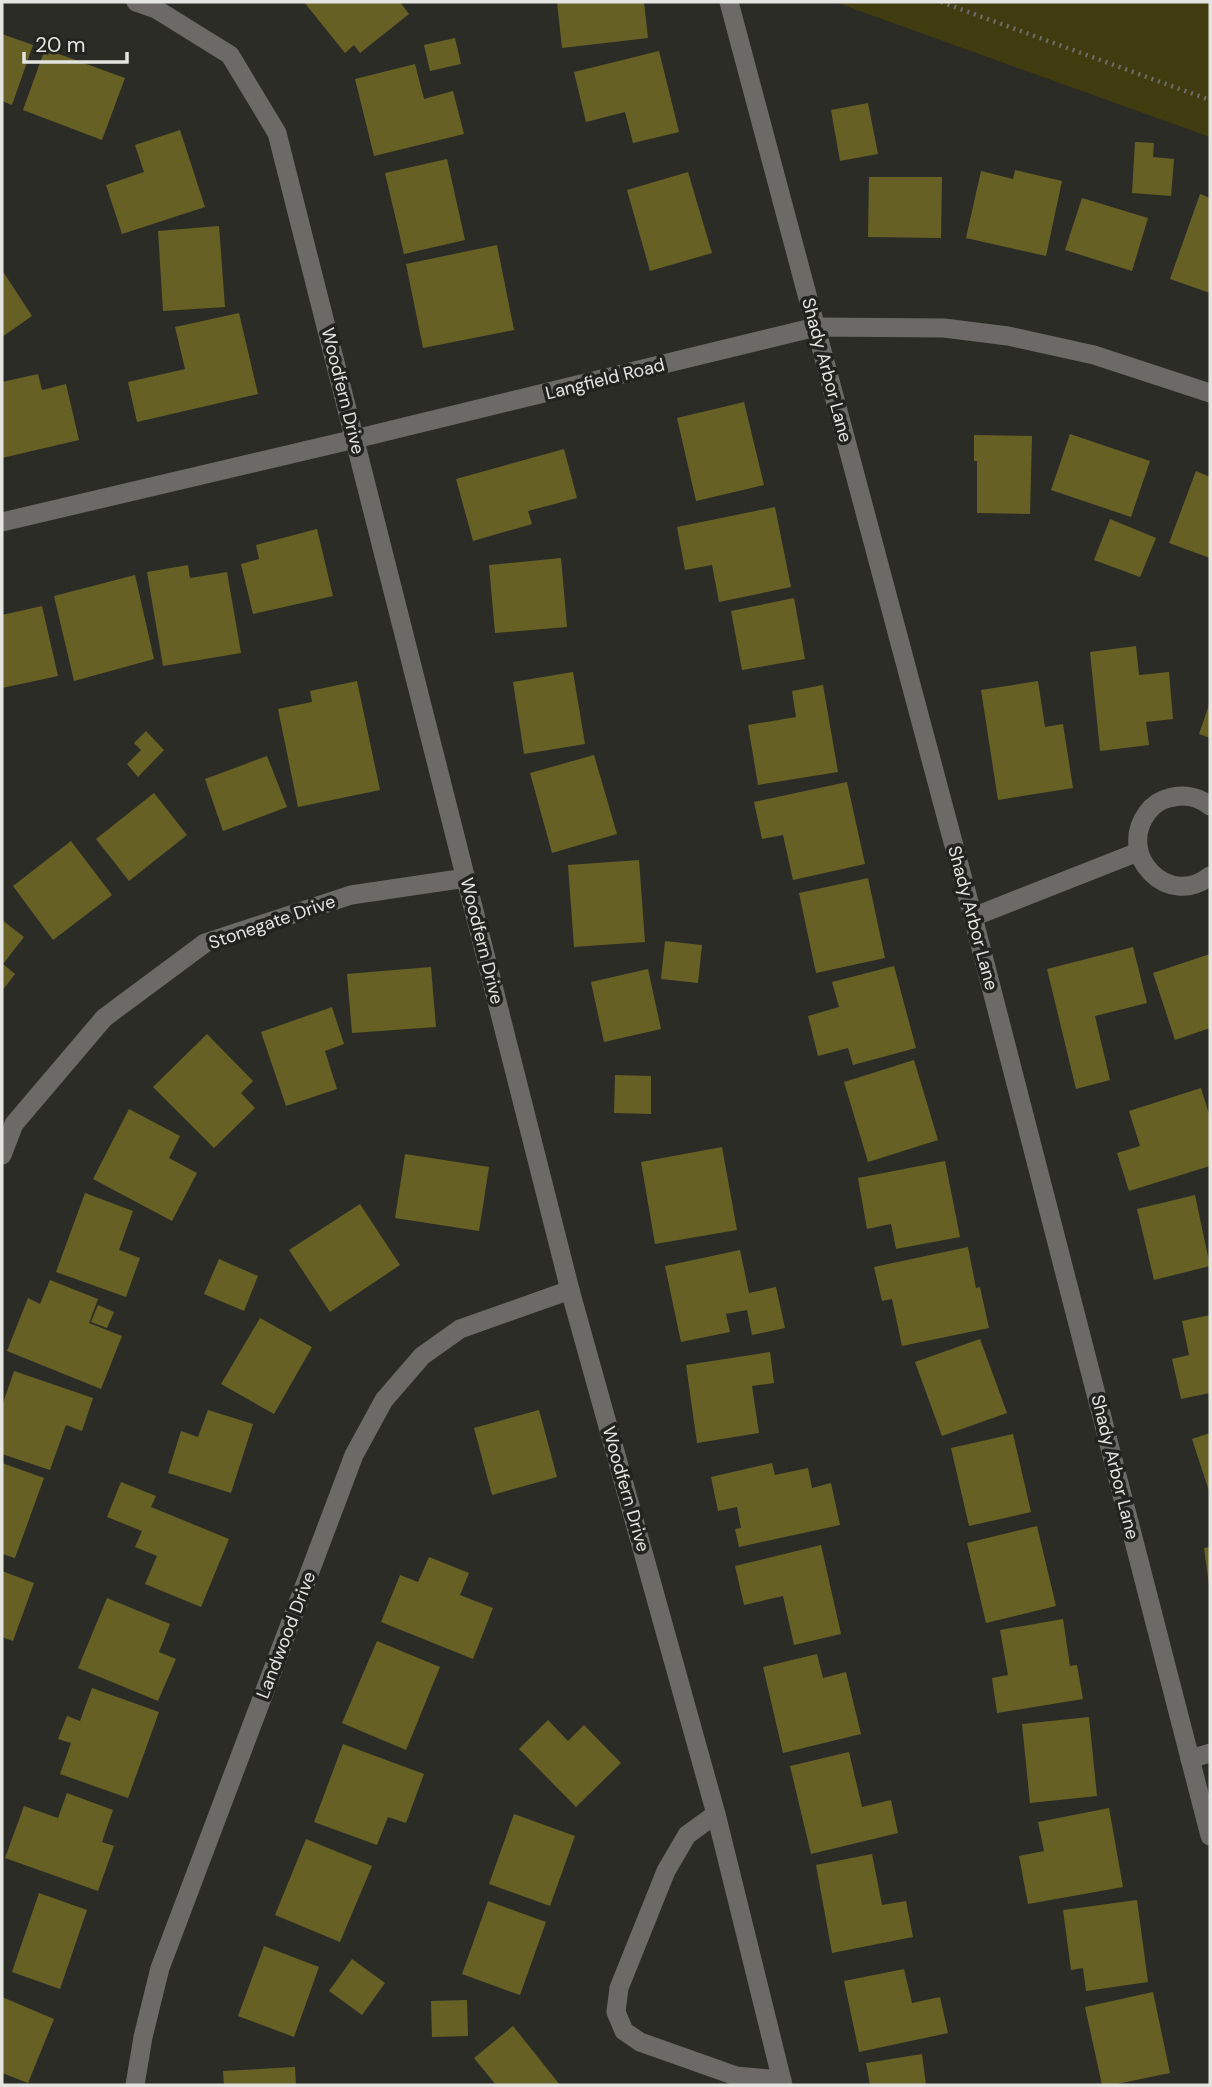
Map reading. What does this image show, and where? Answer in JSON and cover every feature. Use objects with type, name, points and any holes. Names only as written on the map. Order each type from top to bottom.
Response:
[{"type":"street","name":"Woodfern Drive","points":[[136,2],[156,9],[230,55],[277,133],[570,1290],[716,1814],[782,2083],[737,2076],[640,2042],[624,2031],[616,2012],[619,1988],[666,1871],[687,1835],[716,1814]]},
{"type":"street","name":"Shady Arbor Lane","points":[[729,2],[973,917],[1210,1836]]},
{"type":"street","name":"Langfield Road","points":[[2,522],[816,327],[944,328],[1008,336],[1094,355],[1210,393]]},
{"type":"street","points":[[1210,806],[1193,797],[1162,799],[1141,821],[1137,836],[1138,852],[1144,866],[1153,876],[1165,883],[1194,885],[1210,876]]},
{"type":"street","points":[[973,917],[1138,852]]},
{"type":"street","name":"Stonegate Drive","points":[[2,1155],[14,1124],[104,1018],[205,943],[351,895],[466,878]]},
{"type":"street","name":"Landwood Drive","points":[[135,2085],[143,2037],[160,1968],[354,1455],[384,1400],[422,1356],[460,1329],[570,1290]]},
{"type":"street","points":[[1190,1759],[1210,1753]]},
{"type":"path","points":[[941,2],[1210,100]]},
{"type":"shaded area","points":[[835,2],[1210,2],[1210,137]]},
{"type":"building","points":[[304,2],[400,2],[409,14],[360,53],[354,45],[345,53]]},
{"type":"building","points":[[557,2],[644,2],[648,38],[562,48]]},
{"type":"building","points":[[2,34],[33,45],[12,105],[2,101]]},
{"type":"building","points":[[455,38],[461,64],[430,71],[424,45]]},
{"type":"building","points":[[45,49],[125,78],[102,140],[23,110]]},
{"type":"building","points":[[659,51],[679,132],[633,143],[625,112],[586,122],[574,72]]},
{"type":"building","points":[[415,64],[424,99],[453,91],[464,134],[374,156],[355,79]]},
{"type":"building","points":[[868,103],[878,154],[840,161],[831,110]]},
{"type":"building","points":[[180,130],[205,207],[122,234],[106,185],[144,172],[135,145]]},
{"type":"building","points":[[1135,142],[1154,143],[1153,157],[1174,159],[1171,196],[1132,193]]},
{"type":"building","points":[[447,159],[465,240],[404,254],[385,173]]},
{"type":"building","points":[[1015,170],[1062,181],[1046,256],[966,238],[981,171],[1013,179]]},
{"type":"building","points":[[688,172],[712,253],[650,271],[627,190]]},
{"type":"building","points":[[869,177],[942,177],[941,238],[868,237]]},
{"type":"building","points":[[1200,194],[1210,198],[1210,293],[1170,279]]},
{"type":"building","points":[[1082,198],[1148,218],[1132,271],[1065,250]]},
{"type":"building","points":[[219,226],[225,307],[163,311],[158,231]]},
{"type":"building","points":[[497,245],[514,330],[423,348],[406,264]]},
{"type":"building","points":[[2,270],[32,316],[2,337]]},
{"type":"building","points":[[239,313],[258,394],[137,422],[128,382],[185,369],[175,327]]},
{"type":"building","points":[[38,374],[42,390],[66,384],[79,440],[2,458],[2,382]]},
{"type":"building","points":[[744,402],[764,485],[696,501],[677,418]]},
{"type":"building","points":[[1070,434],[1150,461],[1131,517],[1051,490]]},
{"type":"building","points":[[974,435],[1032,436],[1030,514],[977,513]]},
{"type":"building","points":[[564,449],[577,498],[528,511],[532,524],[473,541],[456,479]]},
{"type":"building","points":[[1196,471],[1210,477],[1210,558],[1169,543]]},
{"type":"building","points":[[775,507],[791,587],[719,602],[712,565],[685,570],[677,527]]},
{"type":"building","points":[[1110,519],[1156,538],[1140,577],[1094,560]]},
{"type":"building","points":[[317,529],[333,596],[253,614],[241,564],[259,559],[256,545]]},
{"type":"building","points":[[561,558],[567,627],[495,633],[489,565]]},
{"type":"building","points":[[188,565],[190,578],[227,572],[241,653],[163,666],[147,572]]},
{"type":"building","points":[[135,575],[154,659],[74,681],[54,596]]},
{"type":"building","points":[[794,598],[805,659],[742,670],[731,611]]},
{"type":"building","points":[[42,606],[58,676],[2,688],[2,615]]},
{"type":"building","points":[[1136,646],[1139,675],[1169,672],[1173,719],[1146,722],[1149,745],[1100,751],[1090,652]]},
{"type":"building","points":[[573,672],[585,744],[524,754],[513,682]]},
{"type":"building","points":[[357,681],[380,790],[298,807],[278,709],[312,702],[310,691]]},
{"type":"building","points":[[1038,681],[1045,727],[1063,724],[1073,788],[998,800],[981,690]]},
{"type":"building","points":[[823,685],[838,772],[758,785],[748,725],[796,717],[792,691]]},
{"type":"building","points":[[1210,702],[1210,738],[1199,734]]},
{"type":"building","points":[[146,731],[164,750],[138,777],[127,764],[141,750],[134,743]]},
{"type":"building","points":[[594,755],[617,834],[552,853],[530,773]]},
{"type":"building","points":[[267,756],[287,807],[223,831],[205,779]]},
{"type":"building","points":[[847,782],[865,864],[793,880],[783,835],[762,839],[754,802]]},
{"type":"building","points":[[154,793],[187,835],[129,881],[96,839]]},
{"type":"building","points":[[71,841],[112,895],[53,940],[13,886]]},
{"type":"building","points":[[639,860],[645,942],[574,947],[568,865]]},
{"type":"building","points":[[868,878],[885,958],[816,973],[799,893]]},
{"type":"building","points":[[2,920],[24,937],[3,964],[15,974],[2,991]]},
{"type":"building","points":[[665,941],[702,945],[698,983],[661,979]]},
{"type":"building","points":[[1133,947],[1147,1003],[1095,1016],[1110,1080],[1076,1089],[1047,969]]},
{"type":"building","points":[[1210,954],[1210,1028],[1175,1040],[1153,973]]},
{"type":"building","points":[[894,966],[916,1048],[853,1065],[848,1048],[818,1056],[808,1016],[839,1007],[832,982]]},
{"type":"building","points":[[431,967],[436,1027],[352,1033],[347,974]]},
{"type":"building","points":[[648,969],[661,1029],[604,1042],[591,982]]},
{"type":"building","points":[[332,1007],[344,1044],[325,1051],[337,1089],[286,1106],[261,1032]]},
{"type":"building","points":[[207,1034],[253,1081],[241,1093],[255,1108],[214,1148],[153,1087]]},
{"type":"building","points":[[914,1060],[938,1140],[868,1162],[844,1082]]},
{"type":"building","points":[[615,1075],[651,1076],[651,1114],[614,1113]]},
{"type":"building","points":[[1201,1088],[1210,1117],[1210,1166],[1129,1191],[1117,1153],[1140,1146],[1129,1111]]},
{"type":"building","points":[[129,1109],[180,1136],[169,1158],[197,1173],[172,1221],[93,1179]]},
{"type":"building","points":[[722,1147],[737,1230],[655,1244],[641,1162]]},
{"type":"building","points":[[405,1154],[489,1167],[479,1231],[395,1218]]},
{"type":"building","points":[[945,1161],[960,1237],[896,1249],[891,1224],[867,1229],[858,1178]]},
{"type":"building","points":[[85,1193],[133,1211],[119,1250],[140,1258],[126,1297],[56,1272]]},
{"type":"building","points":[[1195,1195],[1210,1266],[1154,1280],[1137,1209]]},
{"type":"building","points":[[360,1204],[400,1265],[330,1312],[289,1250]]},
{"type":"building","points":[[968,1247],[976,1288],[980,1287],[989,1328],[902,1346],[892,1299],[882,1301],[874,1267]]},
{"type":"building","points":[[740,1250],[749,1293],[776,1287],[785,1328],[752,1335],[747,1310],[726,1314],[730,1332],[681,1342],[665,1266]]},
{"type":"building","points":[[219,1259],[258,1276],[244,1311],[204,1294]]},
{"type":"building","points":[[50,1280],[98,1299],[89,1323],[122,1336],[101,1389],[7,1351],[28,1298],[40,1304]]},
{"type":"building","points":[[98,1305],[114,1312],[107,1328],[91,1322]]},
{"type":"building","points":[[1210,1315],[1210,1393],[1181,1399],[1172,1359],[1189,1355],[1182,1321]]},
{"type":"building","points":[[260,1318],[312,1347],[274,1414],[221,1384]]},
{"type":"building","points":[[980,1339],[1007,1413],[942,1436],[915,1362]]},
{"type":"building","points":[[770,1352],[774,1383],[752,1386],[759,1433],[697,1443],[686,1365]]},
{"type":"building","points":[[14,1371],[93,1398],[82,1431],[66,1425],[50,1470],[2,1454],[2,1406]]},
{"type":"building","points":[[208,1410],[253,1424],[231,1493],[168,1473],[181,1431],[198,1437]]},
{"type":"building","points":[[539,1410],[557,1477],[492,1495],[474,1428]]},
{"type":"building","points":[[1210,1433],[1210,1494],[1192,1439]]},
{"type":"building","points":[[1013,1434],[1031,1512],[969,1526],[951,1448]]},
{"type":"building","points":[[2,1463],[44,1478],[15,1558],[2,1554]]},
{"type":"building","points":[[772,1463],[775,1475],[808,1468],[812,1488],[831,1483],[840,1525],[739,1547],[735,1529],[741,1528],[737,1507],[718,1511],[711,1477]]},
{"type":"building","points":[[121,1482],[156,1496],[151,1507],[229,1539],[201,1607],[145,1584],[157,1556],[135,1547],[142,1531],[107,1517]]},
{"type":"building","points":[[1037,1526],[1056,1606],[986,1623],[967,1543]]},
{"type":"building","points":[[821,1545],[841,1634],[794,1645],[783,1596],[744,1605],[735,1566]]},
{"type":"building","points":[[1210,1547],[1210,1585],[1209,1585],[1204,1548]]},
{"type":"building","points":[[429,1557],[469,1573],[460,1595],[493,1608],[473,1659],[381,1622],[400,1575],[418,1582]]},
{"type":"building","points":[[2,1571],[34,1583],[13,1641],[2,1637]]},
{"type":"building","points":[[107,1598],[170,1624],[159,1652],[176,1659],[158,1701],[78,1668]]},
{"type":"building","points":[[1063,1619],[1070,1666],[1077,1665],[1083,1699],[997,1713],[992,1678],[1008,1675],[1000,1630]]},
{"type":"building","points":[[377,1641],[440,1667],[406,1750],[342,1723]]},
{"type":"building","points":[[817,1654],[823,1678],[846,1672],[861,1734],[783,1753],[763,1667]]},
{"type":"building","points":[[92,1688],[159,1712],[128,1798],[60,1774],[71,1743],[58,1739],[67,1716],[80,1721]]},
{"type":"building","points":[[1089,1717],[1097,1796],[1030,1803],[1022,1724]]},
{"type":"building","points":[[548,1720],[568,1741],[584,1725],[621,1763],[576,1807],[519,1749]]},
{"type":"building","points":[[343,1744],[424,1774],[406,1823],[388,1817],[377,1845],[314,1822]]},
{"type":"building","points":[[849,1752],[862,1807],[891,1800],[898,1833],[811,1854],[790,1766]]},
{"type":"building","points":[[67,1793],[113,1810],[102,1842],[114,1846],[98,1891],[5,1858],[24,1806],[58,1818]]},
{"type":"building","points":[[1109,1808],[1123,1887],[1028,1904],[1019,1856],[1044,1851],[1038,1822]]},
{"type":"building","points":[[514,1814],[575,1836],[550,1906],[489,1884]]},
{"type":"building","points":[[306,1839],[372,1866],[340,1942],[275,1915]]},
{"type":"building","points":[[872,1854],[882,1905],[906,1901],[913,1937],[832,1953],[816,1865]]},
{"type":"building","points":[[39,1893],[87,1910],[60,1989],[12,1972]]},
{"type":"building","points":[[1137,1900],[1148,1982],[1086,1991],[1083,1968],[1071,1970],[1063,1910]]},
{"type":"building","points":[[488,1901],[546,1922],[520,1995],[462,1974]]},
{"type":"building","points":[[264,1946],[319,1967],[294,2037],[238,2016]]},
{"type":"building","points":[[352,1959],[385,1983],[362,2015],[329,1991]]},
{"type":"building","points":[[904,1969],[912,2003],[940,1997],[948,2033],[859,2052],[844,1981]]},
{"type":"building","points":[[1153,1992],[1170,2073],[1102,2085],[1085,2007]]},
{"type":"building","points":[[2,1997],[54,2019],[28,2083],[2,2073]]},
{"type":"building","points":[[467,2000],[468,2036],[432,2037],[431,2001]]},
{"type":"building","points":[[513,2026],[560,2085],[496,2085],[474,2058]]},
{"type":"building","points":[[922,2054],[926,2085],[870,2085],[866,2063]]},
{"type":"building","points":[[295,2067],[296,2085],[224,2085],[223,2071]]}]
